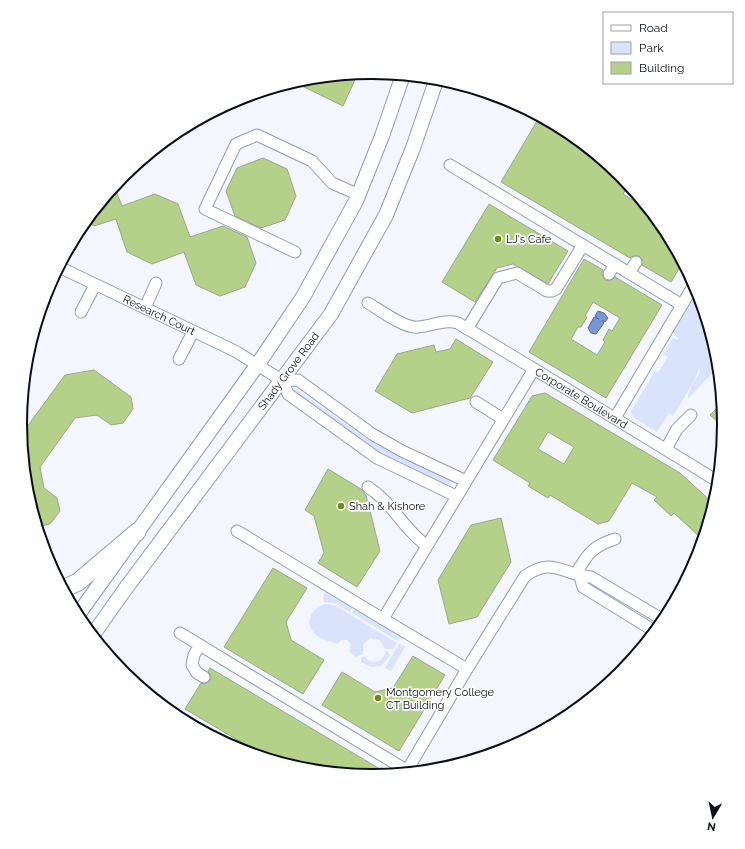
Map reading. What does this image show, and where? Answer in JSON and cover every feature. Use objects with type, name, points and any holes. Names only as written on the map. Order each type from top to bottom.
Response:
[{"type":"highway","points":[[68,587],[78,582],[137,532]]},
{"type":"main road","points":[[81,610],[258,364],[303,297],[359,195],[382,136],[401,81]]},
{"type":"main road","name":"Shady Grove Road","points":[[95,631],[331,314],[386,215],[413,148],[434,85]]},
{"type":"street","points":[[295,252],[205,209],[236,144],[257,135],[312,161],[332,183],[359,195]]},
{"type":"street","points":[[450,166],[583,245],[612,269],[629,273],[682,305]]},
{"type":"street","points":[[467,329],[498,278],[517,273],[547,291],[552,291],[556,289],[583,245]]},
{"type":"street","points":[[629,273],[636,262]]},
{"type":"street","name":"Research Court","points":[[64,270],[235,351],[258,364]]},
{"type":"street","points":[[144,308],[156,283]]},
{"type":"street","points":[[81,312],[95,285]]},
{"type":"street","points":[[615,418],[691,290]]},
{"type":"street","points":[[368,303],[409,326],[417,328],[448,321],[467,329],[534,369]]},
{"type":"street","points":[[180,359],[193,332]]},
{"type":"street","points":[[258,364],[282,381],[288,394],[359,446],[378,458],[456,496]]},
{"type":"street","name":"Corporate Boulevard","points":[[383,619],[426,545],[534,369],[713,479]]},
{"type":"street","points":[[282,381],[298,380],[372,434],[402,451],[466,481]]},
{"type":"street","points":[[476,402],[503,420]]},
{"type":"street","points":[[666,449],[677,429],[691,415]]},
{"type":"street","points":[[368,487],[384,499],[414,535],[426,545]]},
{"type":"street","points":[[237,531],[467,669]]},
{"type":"street","points":[[578,575],[591,550],[615,539]]},
{"type":"street","points":[[411,768],[467,669],[525,576],[534,570],[546,566],[555,566],[578,575],[591,576],[659,617]]},
{"type":"street","points":[[578,575],[583,587],[651,629]]},
{"type":"street","points":[[180,633],[401,769]]},
{"type":"street","points":[[200,645],[194,655],[192,664],[197,673],[204,677]]},
{"type":"green space","points":[[694,298],[706,335],[714,372],[688,399],[690,390],[698,375],[700,370],[700,366],[695,380],[673,416],[669,413],[657,432],[633,417],[631,411],[655,371],[658,373],[668,357],[663,354],[673,338],[679,340],[673,332]]},
{"type":"green space","points":[[294,388],[370,441],[449,478],[451,480],[450,483],[447,485],[377,452],[293,391]]},
{"type":"green space","points":[[326,590],[353,607],[350,612],[334,603],[324,602],[323,596]]},
{"type":"green space","points":[[328,604],[336,606],[397,643],[393,649],[385,649],[380,640],[370,638],[363,645],[363,654],[355,657],[349,651],[351,644],[347,640],[341,640],[338,644],[320,638],[311,629],[310,619],[311,615],[318,607]]},
{"type":"green space","points":[[355,608],[401,636],[398,641],[352,613]]},
{"type":"green space","points":[[399,644],[405,647],[391,671],[385,668]]},
{"type":"green space","points":[[385,651],[389,652],[390,656],[381,666],[371,667],[361,662],[361,658],[364,656],[369,661],[375,662],[380,660],[384,657]]},
{"type":"water","points":[[598,311],[604,313],[608,318],[605,322],[602,320],[604,323],[596,334],[591,333],[588,328],[594,317],[599,319],[595,316]]},
{"type":"building","points":[[355,80],[343,106],[303,86],[327,82]]},
{"type":"building","points":[[537,121],[583,150],[617,180],[626,190],[623,194],[637,202],[647,214],[672,252],[680,267],[671,282],[642,265],[642,259],[639,256],[633,256],[630,258],[501,182]]},
{"type":"building","points":[[263,158],[287,169],[296,196],[285,220],[261,228],[235,216],[226,191],[237,168]]},
{"type":"building","points":[[117,193],[122,206],[155,194],[178,204],[190,237],[223,226],[247,237],[256,263],[245,287],[220,296],[196,285],[184,252],[152,264],[127,252],[116,219],[94,226],[91,225]]},
{"type":"building","points":[[489,204],[568,251],[548,284],[513,264],[497,268],[475,302],[442,282]]},
{"type":"building","points":[[584,259],[603,270],[602,274],[605,280],[609,281],[615,277],[662,305],[606,398],[529,352]],"holes":[[[593,302],[620,318],[612,331],[609,329],[603,340],[605,342],[597,355],[571,339],[578,327],[581,327],[587,317],[585,316]]]},
{"type":"building","points":[[456,339],[493,362],[470,398],[412,413],[375,391],[397,354],[434,345],[436,352],[450,349]]},
{"type":"building","points":[[94,370],[131,397],[133,409],[123,423],[111,425],[97,415],[75,418],[40,467],[44,488],[57,498],[60,511],[50,524],[42,526],[30,470],[27,427],[65,375]]},
{"type":"building","points":[[545,393],[680,473],[709,500],[700,536],[674,513],[671,516],[654,500],[657,497],[632,483],[609,521],[598,524],[550,495],[548,498],[528,486],[530,483],[493,460],[532,396]],"holes":[[[548,432],[574,447],[564,464],[538,449]]]},
{"type":"building","points":[[717,408],[718,422],[710,415]]},
{"type":"building","points":[[328,469],[361,489],[366,495],[380,551],[357,587],[318,563],[324,553],[314,516],[305,510]]},
{"type":"building","points":[[501,518],[511,562],[477,617],[449,624],[438,580],[471,525]]},
{"type":"building","points":[[273,568],[307,588],[286,622],[291,640],[324,660],[303,694],[224,647]]},
{"type":"building","name":"Montgomery College CT Building","points":[[413,656],[445,675],[399,751],[322,705],[342,672],[375,692],[393,688]]},
{"type":"building","points":[[210,668],[381,770],[327,767],[283,758],[252,749],[185,709],[201,683],[204,684],[210,681],[211,677],[208,671]]},
{"type":"place","name":"LJ's Cafe","points":[[498,239]]},
{"type":"place","name":"Shah & Kishore","points":[[341,506]]},
{"type":"place","name":"Montgomery College CT Building","points":[[378,698]]}]
